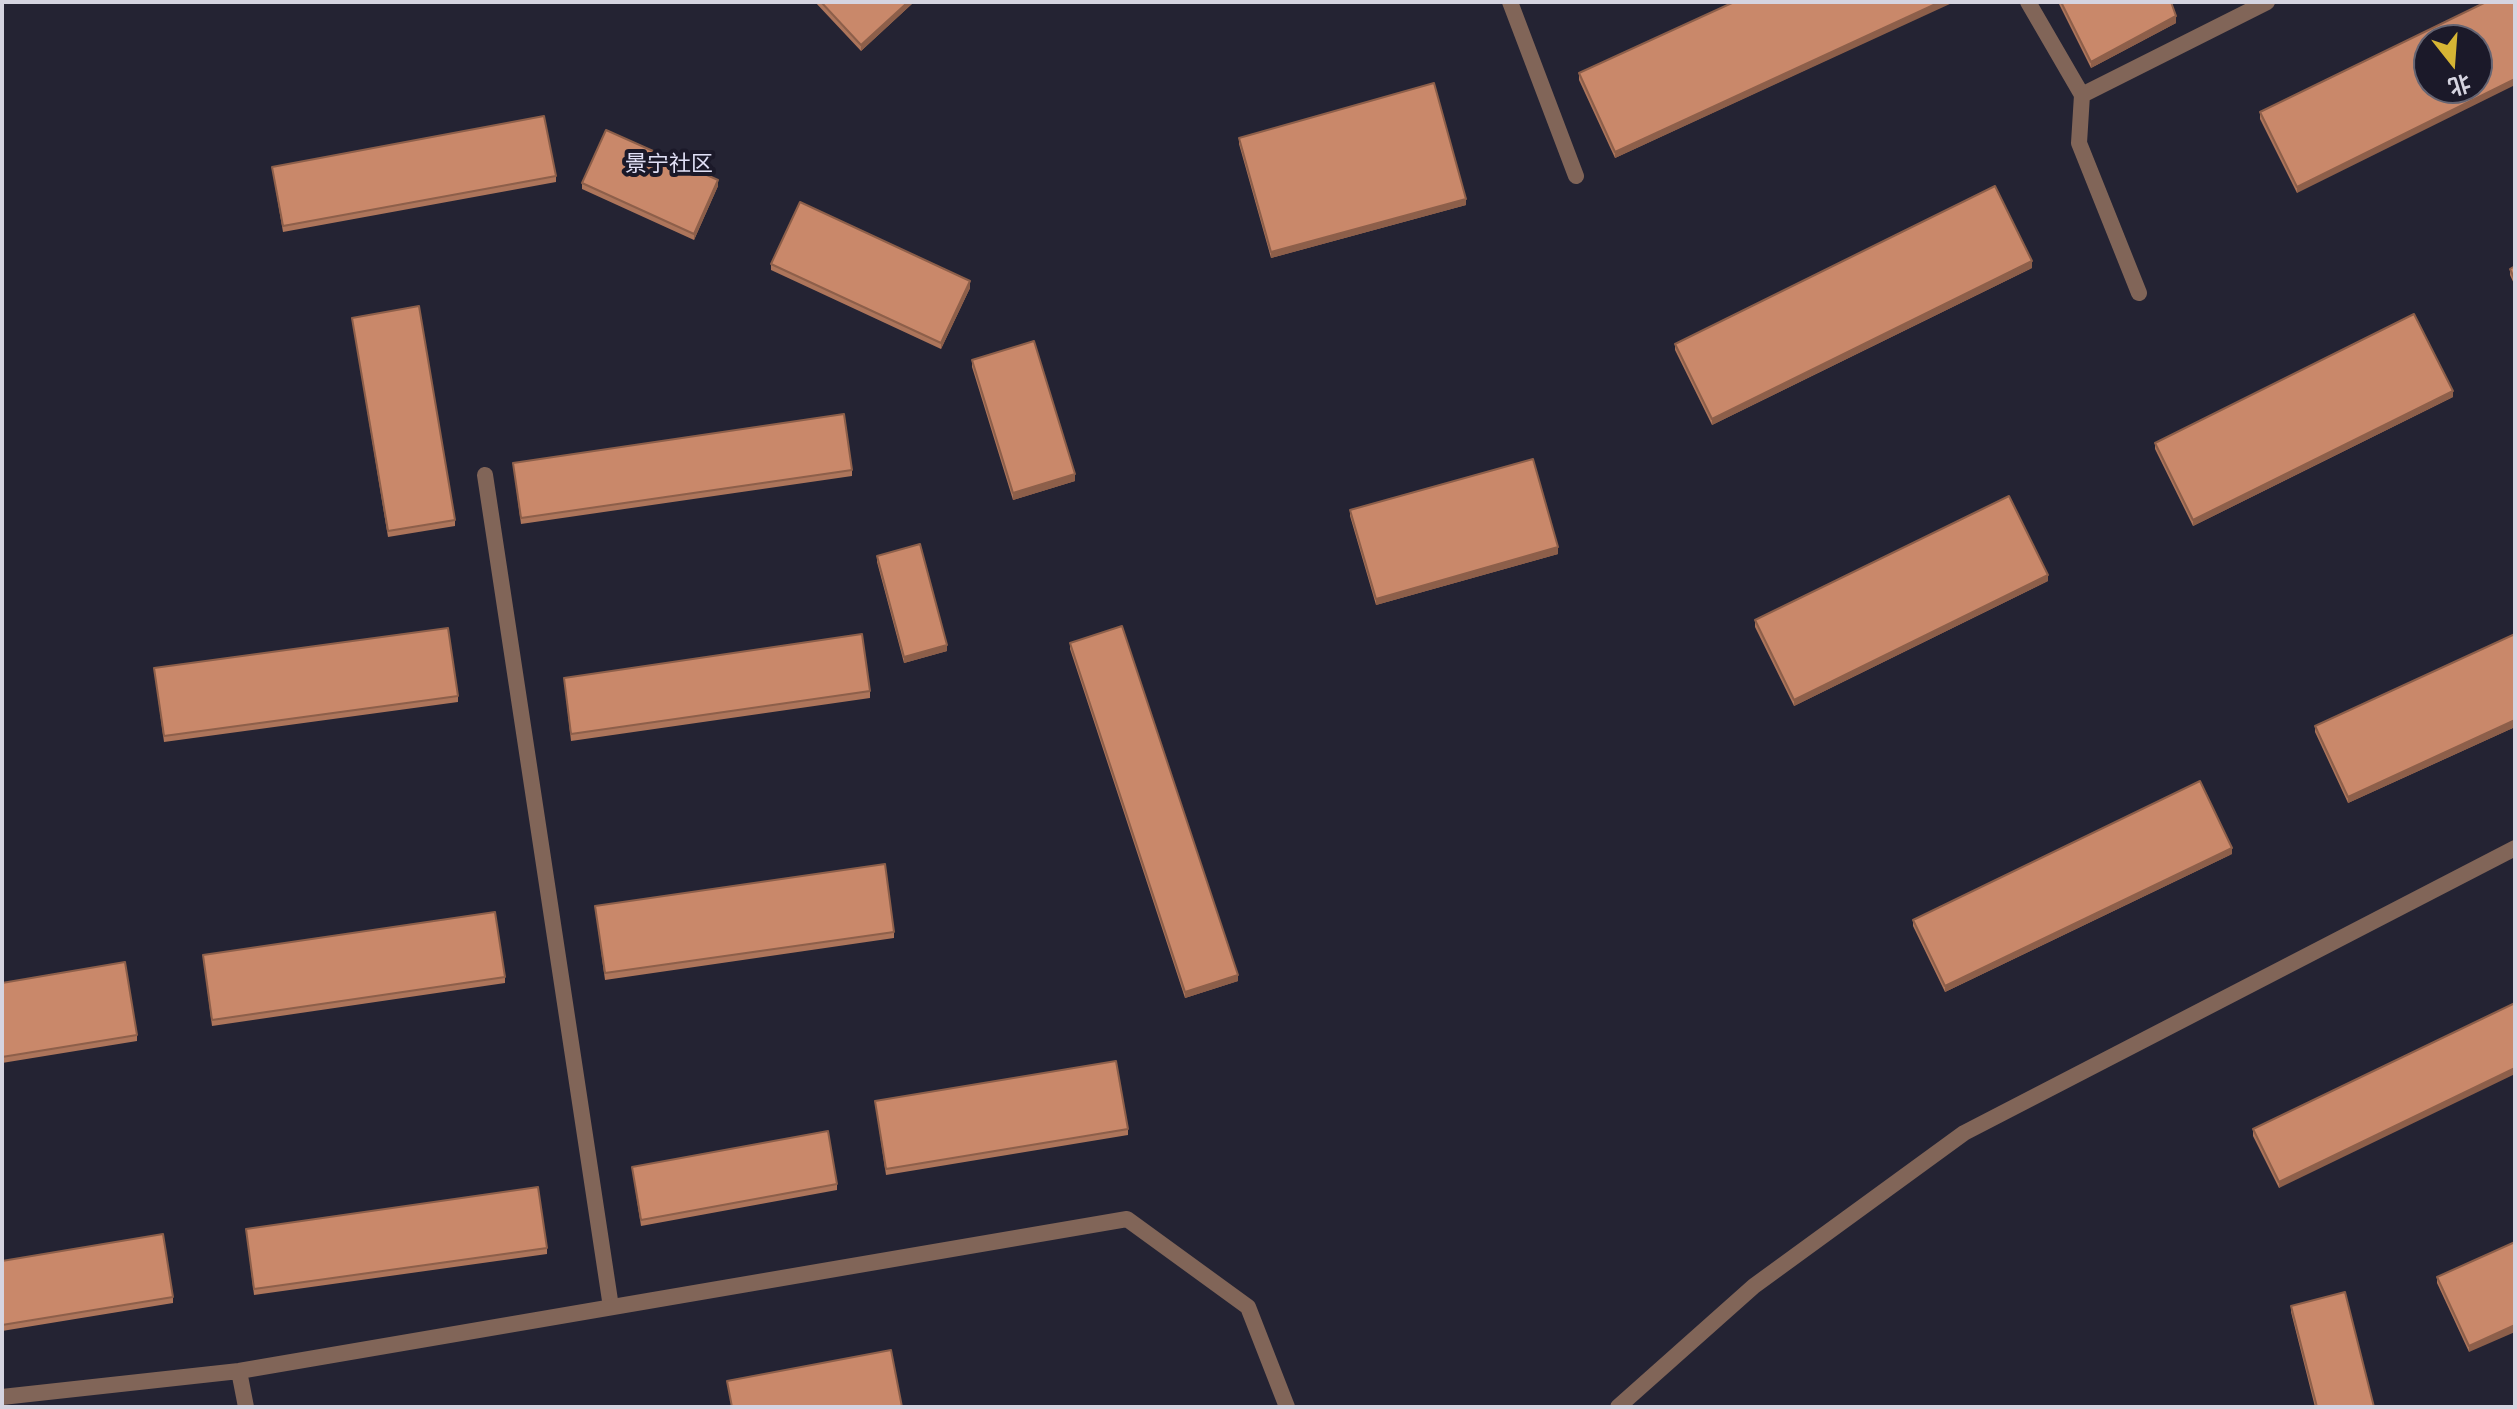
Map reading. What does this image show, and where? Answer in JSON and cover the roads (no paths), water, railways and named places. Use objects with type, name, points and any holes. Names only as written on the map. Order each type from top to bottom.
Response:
[{"type":"street","points":[[1510,2],[1576,176]]},
{"type":"street","points":[[2028,2],[2082,95],[2079,143],[2139,293]]},
{"type":"street","points":[[2082,95],[2267,2]]},
{"type":"street","points":[[485,475],[611,1307]]},
{"type":"street","points":[[1618,1407],[1754,1286],[1964,1133],[2515,848]]},
{"type":"street","points":[[2,1397],[239,1371],[1127,1219],[1248,1307],[1287,1407]]},
{"type":"street","points":[[239,1371],[246,1407]]},
{"type":"district","name":"景宁社区","points":[[669,164]]}]
